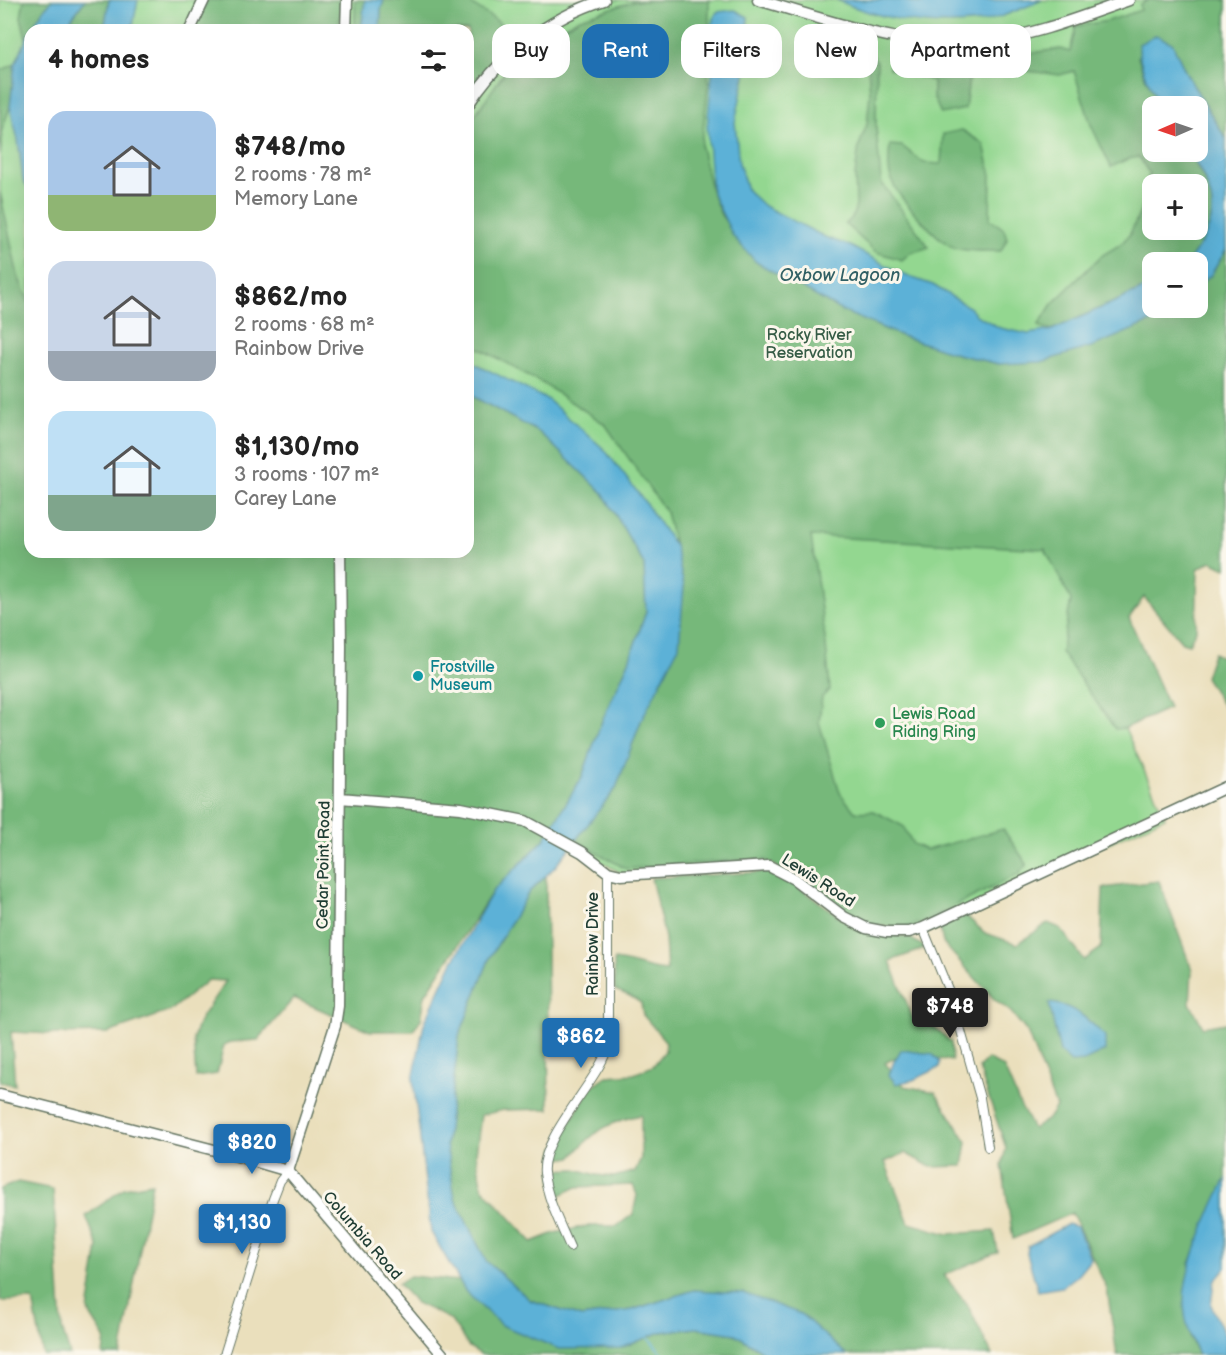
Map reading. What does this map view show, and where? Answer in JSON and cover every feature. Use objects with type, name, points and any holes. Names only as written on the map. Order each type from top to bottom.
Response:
[{"type":"street","points":[[193,24],[204,0]]},
{"type":"street","points":[[346,24],[347,0]]},
{"type":"street","points":[[474,96],[497,68],[529,38],[570,14],[604,0]]},
{"type":"street","points":[[758,0],[882,34],[957,43],[987,42],[1024,35],[1129,0]]},
{"type":"street","name":"Cedar Point Road","points":[[288,1171],[335,1026],[338,1006],[340,558]]},
{"type":"street","name":"Lewis Road","points":[[608,872],[621,875],[769,866],[794,879],[844,917],[866,928],[887,932],[909,932],[923,928],[1226,788]]},
{"type":"street","points":[[340,798],[461,808],[525,821],[582,852],[608,872]]},
{"type":"street","name":"Rainbow Drive","points":[[570,1247],[553,1207],[544,1171],[547,1154],[560,1127],[604,1059],[608,1042],[608,872]]},
{"type":"street","points":[[923,928],[952,999],[980,1098],[988,1147]]},
{"type":"street","points":[[0,1095],[288,1171],[280,1180],[273,1198],[224,1355]]},
{"type":"street","name":"Columbia Road","points":[[288,1171],[442,1355]]},
{"type":"green space","name":"Rocky River Reservation","points":[[0,0],[1226,0],[1226,534],[1092,537],[1169,708],[1125,728],[1165,817],[912,933],[775,863],[625,875],[550,834],[493,891],[425,995],[421,1019],[355,1009],[232,943],[0,1023]]},
{"type":"green space","points":[[24,0],[53,0],[35,24],[24,24],[24,30],[21,17]]},
{"type":"green space","points":[[85,0],[109,0],[105,24],[67,24]]},
{"type":"green space","points":[[208,0],[340,0],[338,24],[194,24]]},
{"type":"green space","points":[[355,0],[365,0],[362,24],[355,24]]},
{"type":"green space","points":[[384,0],[467,0],[500,24],[492,24],[492,65],[474,85],[474,24],[380,24]]},
{"type":"green space","points":[[709,0],[709,24],[681,24],[681,78],[708,78],[701,147],[712,193],[721,215],[756,262],[842,311],[902,336],[957,354],[999,364],[1160,318],[1208,318],[1208,277],[1226,250],[1226,568],[1211,561],[1198,569],[1196,630],[1189,644],[1182,642],[1144,597],[1129,618],[1169,708],[1125,728],[1115,729],[1061,652],[1071,600],[1045,549],[811,536],[830,690],[822,697],[819,722],[840,793],[855,812],[874,811],[903,826],[913,844],[926,850],[1003,829],[1027,864],[1019,874],[925,921],[902,929],[862,923],[766,860],[626,869],[575,840],[616,788],[641,721],[684,586],[666,512],[605,424],[542,383],[474,345],[474,116],[500,78],[570,78],[569,24],[580,18],[635,1]]},
{"type":"green space","points":[[1148,0],[1226,0],[1226,139],[1208,109],[1208,96],[1200,96],[1172,43],[1138,57],[1144,75],[1156,96],[1142,96],[1142,162],[1139,157],[1128,159],[1111,167],[1091,125],[1074,71],[1060,75],[1031,71],[1031,53],[1060,49],[1070,52],[1076,26],[1108,21],[1141,10],[1140,5]]},
{"type":"green space","points":[[15,64],[10,107],[1,133],[0,158],[0,71]]},
{"type":"green space","points":[[869,78],[877,78],[876,126],[881,182],[929,247],[910,253],[902,260],[876,252],[845,224],[852,218],[856,206],[855,175],[859,146],[867,124]]},
{"type":"green space","points":[[923,78],[969,78],[965,109],[941,114],[933,96],[933,81]]},
{"type":"green space","points":[[962,130],[984,144],[991,175],[990,219],[1004,229],[1007,239],[1001,251],[966,250],[948,244],[910,208],[890,177],[890,145],[902,146],[924,163],[941,164],[943,134]]},
{"type":"green space","points":[[1142,162],[1194,162],[1201,174],[1149,174]]},
{"type":"green space","points":[[1208,190],[1212,207],[1212,219],[1208,229]]},
{"type":"green space","points":[[0,192],[18,276],[24,291],[24,558],[474,558],[474,397],[539,432],[603,493],[644,564],[646,612],[629,661],[602,721],[582,777],[544,840],[493,891],[425,995],[421,1019],[413,1031],[370,1031],[294,998],[258,1040],[230,1042],[224,1045],[217,1074],[196,1077],[193,1038],[200,1019],[226,981],[208,980],[170,1011],[108,1033],[11,1032],[15,1085],[0,1082]]},
{"type":"green space","points":[[1142,207],[1142,240],[1203,240],[1196,252],[1142,252],[1142,290],[1052,330],[1038,326],[1052,304],[1101,256],[1121,244],[1130,234]]},
{"type":"green space","points":[[1213,653],[1226,659],[1226,711],[1205,677]]},
{"type":"green space","points":[[765,872],[793,883],[855,928],[910,938],[926,948],[890,961],[914,1021],[935,1028],[951,1042],[952,1061],[902,1054],[885,1063],[904,1086],[935,1092],[967,1142],[963,1166],[931,1167],[905,1153],[885,1162],[909,1223],[948,1234],[994,1231],[998,1252],[944,1275],[968,1306],[992,1355],[847,1355],[801,1314],[694,1290],[632,1310],[581,1317],[530,1300],[486,1261],[455,1199],[446,1145],[459,1036],[490,957],[529,892],[546,876],[549,1109],[504,1110],[481,1115],[476,1154],[482,1187],[532,1242],[555,1233],[587,1226],[617,1226],[633,1214],[637,1195],[633,1185],[577,1187],[558,1196],[552,1181],[552,1170],[576,1169],[614,1177],[635,1171],[641,1158],[641,1115],[602,1129],[594,1134],[572,1157],[553,1160],[555,1148],[591,1087],[607,1076],[634,1074],[653,1066],[665,1051],[666,1042],[643,1015],[641,1003],[615,990],[614,960],[667,971],[665,938],[651,878]]},
{"type":"green space","points":[[1159,881],[1192,970],[1190,1003],[1203,1027],[1226,1023],[1226,1179],[1190,1264],[1190,1338],[1198,1355],[1117,1355],[1107,1289],[1072,1213],[1013,1239],[1002,1165],[1006,1148],[979,1068],[988,1059],[1004,1068],[1033,1129],[1048,1119],[1056,1107],[1027,1032],[1011,1012],[994,999],[943,943],[940,928],[965,915],[985,933],[1017,944],[1048,923],[1060,928],[1084,960],[1101,948],[1103,888]]},
{"type":"green space","points":[[18,1182],[53,1189],[62,1329],[70,1355],[43,1355],[33,1300],[0,1301],[0,1189]]},
{"type":"green space","points":[[152,1183],[121,1355],[103,1355],[105,1338],[88,1311],[98,1246],[86,1216],[124,1188]]},
{"type":"green space","points":[[410,1276],[460,1281],[466,1292],[621,1348],[661,1332],[696,1328],[735,1334],[768,1355],[482,1355],[469,1347],[450,1319],[416,1303],[398,1284]]},
{"type":"water","points":[[53,0],[85,0],[67,24],[35,24]]},
{"type":"water","points":[[109,0],[138,0],[133,24],[105,24]]},
{"type":"water","points":[[365,0],[384,0],[380,24],[362,24]]},
{"type":"water","points":[[837,0],[902,0],[917,3],[965,0],[1042,0],[990,20],[955,24],[903,20],[852,7]]},
{"type":"water","name":"Oxbow Lagoon","points":[[735,10],[748,17],[748,24],[711,24],[717,12]]},
{"type":"water","points":[[1156,35],[1172,43],[1200,96],[1156,96],[1140,61],[1139,44]]},
{"type":"water","points":[[24,44],[24,182],[10,107],[15,64]]},
{"type":"water","name":"Oxbow Lagoon","points":[[712,78],[744,78],[735,122],[739,163],[747,190],[764,206],[825,237],[850,246],[904,275],[933,285],[969,307],[976,315],[1000,328],[1028,334],[1052,330],[1142,290],[1142,318],[1160,318],[1094,346],[1041,362],[999,364],[957,354],[902,336],[842,311],[756,262],[733,236],[712,193],[707,127]]},
{"type":"water","points":[[1208,109],[1226,139],[1226,250],[1208,277],[1208,252],[1195,252],[1202,240],[1208,240],[1212,208],[1208,190],[1208,174],[1202,174],[1195,162],[1208,162]]},
{"type":"water","points":[[474,363],[548,400],[604,449],[642,498],[675,546],[684,586],[679,646],[641,721],[616,788],[555,867],[529,892],[490,957],[459,1036],[446,1145],[455,1199],[486,1261],[530,1300],[581,1317],[632,1310],[694,1290],[743,1293],[801,1314],[847,1355],[768,1355],[735,1334],[696,1328],[661,1332],[621,1348],[559,1349],[501,1325],[466,1292],[431,1232],[413,1079],[424,1024],[452,963],[493,891],[544,840],[582,777],[602,721],[629,661],[646,612],[644,564],[603,493],[539,432],[474,397]]},
{"type":"water","points":[[1049,1003],[1074,1010],[1087,1019],[1105,1036],[1105,1051],[1084,1061],[1071,1062],[1060,1052]]},
{"type":"water","points":[[901,1050],[932,1054],[940,1062],[939,1068],[913,1080],[896,1084],[889,1075]]},
{"type":"water","points":[[1226,1179],[1226,1268],[1214,1282],[1211,1305],[1226,1338],[1226,1355],[1198,1355],[1184,1306],[1187,1276],[1198,1241]]},
{"type":"water","points":[[1068,1224],[1077,1227],[1091,1259],[1077,1276],[1062,1287],[1038,1291],[1027,1254],[1028,1246]]},
{"type":"waterway","points":[[647,1337],[664,1355]]},
{"type":"place","name":"Frostville Museum","points":[[418,676]]},
{"type":"place","name":"Lewis Road Riding Ring","points":[[880,723]]}]
